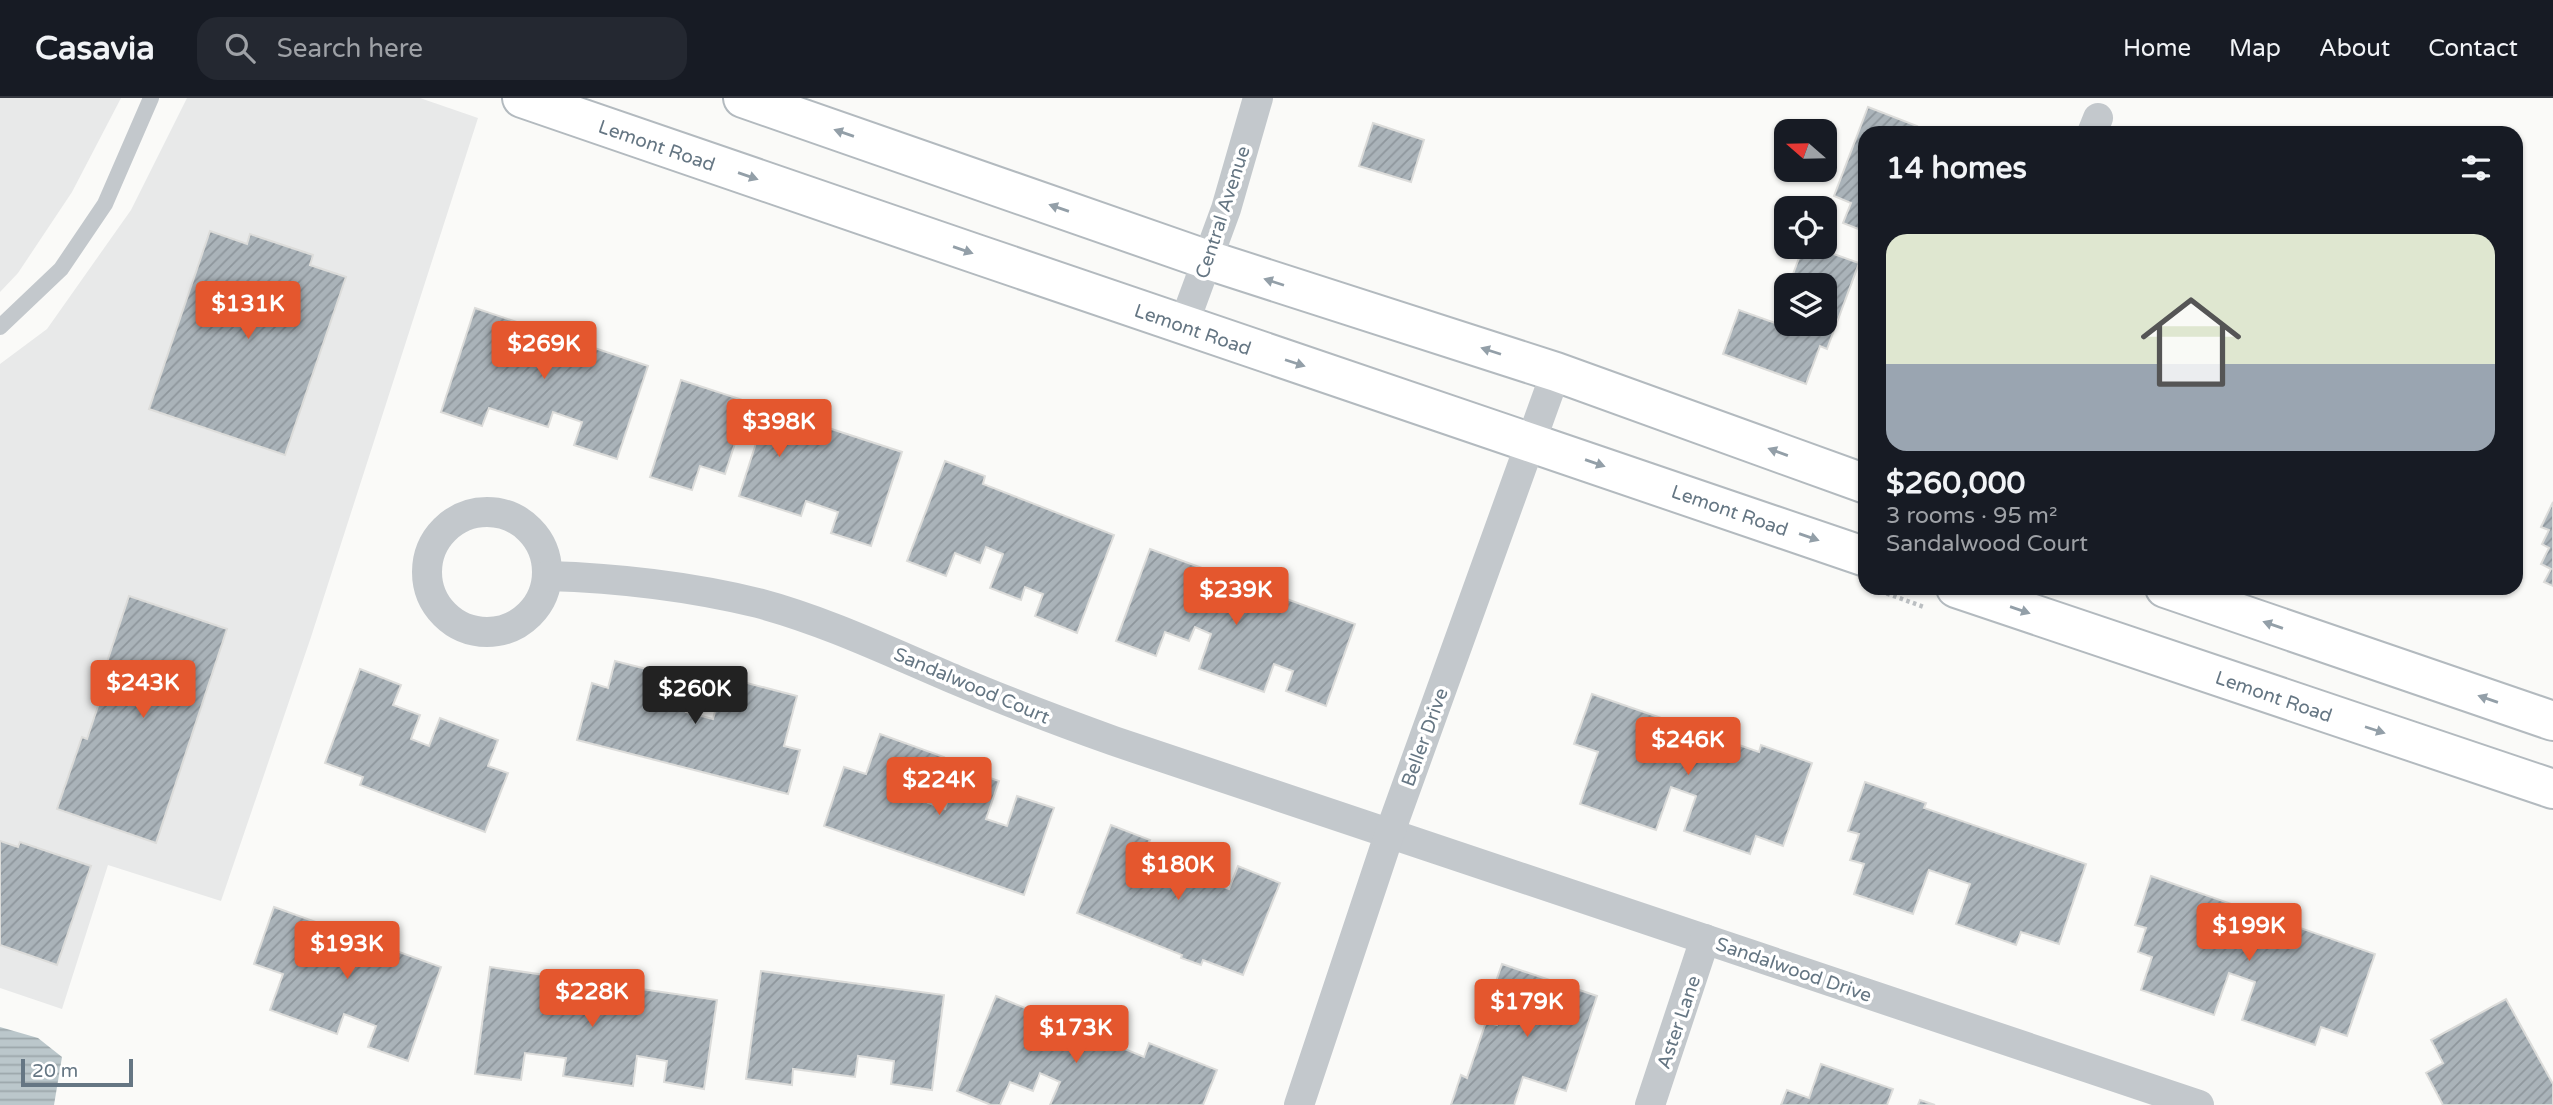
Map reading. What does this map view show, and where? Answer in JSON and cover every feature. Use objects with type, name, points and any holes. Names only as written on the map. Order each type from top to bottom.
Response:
[{"type":"main road","name":"Lemont Road","points":[[522,98],[1183,326],[1530,440],[1858,554]]},
{"type":"main road","points":[[743,98],[1208,260],[1556,372],[1858,481]]},
{"type":"main road","name":"Lemont Road","points":[[1977,595],[2553,789]]},
{"type":"main road","points":[[2185,595],[2553,721]]},
{"type":"street","name":"Central Avenue","points":[[1183,326],[1226,209],[1258,98]]},
{"type":"street","name":"Beller Drive","points":[[1299,1105],[1389,835],[1556,372]]},
{"type":"street","points":[[490,512],[517,520],[538,539],[546,557],[547,576],[543,595],[532,612],[516,625],[496,632],[476,631],[457,624],[441,611],[431,593],[427,573],[431,553],[439,536],[454,522],[471,514],[490,512]]},
{"type":"street","name":"Sandalwood Court","points":[[547,576],[609,577],[671,585],[758,603],[816,621],[1039,714],[1389,835]]},
{"type":"street","name":"Sandalwood Drive","points":[[1389,835],[2199,1105]]},
{"type":"street","name":"Aster Lane","points":[[1650,1105],[1705,939]]},
{"type":"lane","points":[[0,327],[61,269],[105,204],[151,98]]},
{"type":"shaded area","points":[[0,98],[121,98],[72,192],[18,273],[0,292]]},
{"type":"shaded area","points":[[187,98],[420,98],[478,118],[311,637],[221,901],[108,865],[62,1009],[0,988],[0,364],[47,329],[131,210]]},
{"type":"shaded area","points":[[0,1027],[38,1038],[62,1057],[54,1105],[0,1105]]},
{"type":"building","points":[[1868,107],[1917,126],[1861,126]]},
{"type":"building","points":[[1373,123],[1424,140],[1411,182],[1359,166]]},
{"type":"building","points":[[1858,133],[1858,229],[1843,223],[1851,203],[1834,196]]},
{"type":"building","points":[[210,231],[247,244],[250,234],[313,255],[310,265],[346,277],[285,455],[149,409]]},
{"type":"building","points":[[1837,255],[1858,263],[1837,322],[1837,273],[1793,273],[1799,259],[1837,259]]},
{"type":"building","points":[[475,308],[648,366],[617,459],[574,445],[582,422],[553,412],[548,427],[489,408],[482,426],[441,412]]},
{"type":"building","points":[[1739,310],[1774,323],[1774,336],[1832,336],[1827,349],[1820,346],[1806,384],[1723,354]]},
{"type":"building","points":[[681,380],[902,452],[871,546],[831,533],[838,512],[806,501],[801,516],[739,496],[758,437],[739,431],[725,474],[700,466],[692,490],[650,477]]},
{"type":"building","points":[[945,461],[985,476],[983,484],[1114,535],[1077,633],[1035,616],[1043,594],[1025,587],[1021,600],[990,588],[1003,554],[986,547],[980,563],[955,553],[946,576],[907,561]]},
{"type":"building","points":[[2553,502],[2553,586],[2544,582],[2551,569],[2541,564],[2549,548],[2542,544],[2549,530],[2541,527]]},
{"type":"building","points":[[1150,549],[1355,624],[1326,706],[1286,691],[1293,671],[1274,664],[1264,692],[1199,669],[1211,634],[1195,627],[1189,641],[1165,632],[1156,656],[1116,641]]},
{"type":"building","points":[[129,596],[227,629],[156,843],[57,809],[82,737],[87,739],[110,670],[105,668]]},
{"type":"building","points":[[615,661],[694,681],[686,712],[713,719],[724,677],[797,696],[784,746],[800,750],[788,794],[577,740],[592,683],[608,688]]},
{"type":"building","points":[[360,669],[401,685],[393,705],[420,715],[411,739],[429,746],[440,718],[498,740],[488,766],[508,773],[485,832],[360,785],[363,777],[325,763]]},
{"type":"building","points":[[1592,694],[1759,752],[1761,745],[1812,763],[1783,846],[1756,836],[1750,854],[1684,831],[1696,796],[1671,787],[1656,830],[1580,804],[1598,752],[1574,744]]},
{"type":"building","points":[[880,734],[944,757],[928,803],[945,809],[959,767],[999,781],[986,819],[1007,826],[1017,796],[1054,808],[1024,895],[824,826],[844,767],[866,774]]},
{"type":"building","points":[[1865,782],[1926,803],[1924,808],[2086,864],[2059,944],[2021,932],[2016,945],[1956,924],[1970,884],[1929,870],[1913,914],[1854,894],[1864,864],[1850,860],[1859,834],[1848,831]]},
{"type":"building","points":[[1111,825],[1150,840],[1143,857],[1168,868],[1163,881],[1171,884],[1186,845],[1220,859],[1211,882],[1229,889],[1238,866],[1280,883],[1243,975],[1203,960],[1201,965],[1181,958],[1182,955],[1077,913]]},
{"type":"building","points":[[0,841],[18,847],[20,842],[91,866],[57,965],[0,945]]},
{"type":"building","points":[[2151,876],[2375,954],[2347,1036],[2321,1027],[2315,1045],[2242,1020],[2255,982],[2229,973],[2214,1015],[2141,990],[2152,957],[2138,952],[2146,928],[2135,925]]},
{"type":"building","points":[[274,907],[441,967],[408,1061],[368,1047],[376,1026],[344,1014],[337,1034],[270,1010],[283,974],[254,964]]},
{"type":"building","points":[[1502,964],[1597,996],[1566,1091],[1523,1077],[1514,1105],[1451,1105],[1461,1075],[1467,1078],[1486,1022],[1497,1025],[1505,1001],[1491,996]]},
{"type":"building","points":[[490,967],[717,1000],[704,1089],[664,1082],[667,1061],[637,1056],[633,1086],[563,1076],[566,1058],[525,1053],[521,1080],[475,1074]]},
{"type":"building","points":[[761,971],[944,995],[932,1090],[891,1084],[894,1061],[858,1056],[855,1077],[793,1069],[792,1085],[746,1079]]},
{"type":"building","points":[[996,996],[1144,1057],[1149,1043],[1217,1070],[1203,1105],[1050,1105],[1060,1082],[1040,1073],[1033,1091],[1010,1082],[1000,1105],[991,1105],[957,1091]]},
{"type":"building","points":[[2506,999],[2553,1084],[2553,1105],[2443,1105],[2426,1073],[2443,1063],[2431,1040]]},
{"type":"building","points":[[1821,1064],[1893,1089],[1887,1105],[1781,1105],[1787,1090],[1809,1098]]},
{"type":"building","points":[[1920,1100],[1935,1105],[1918,1105]]}]
